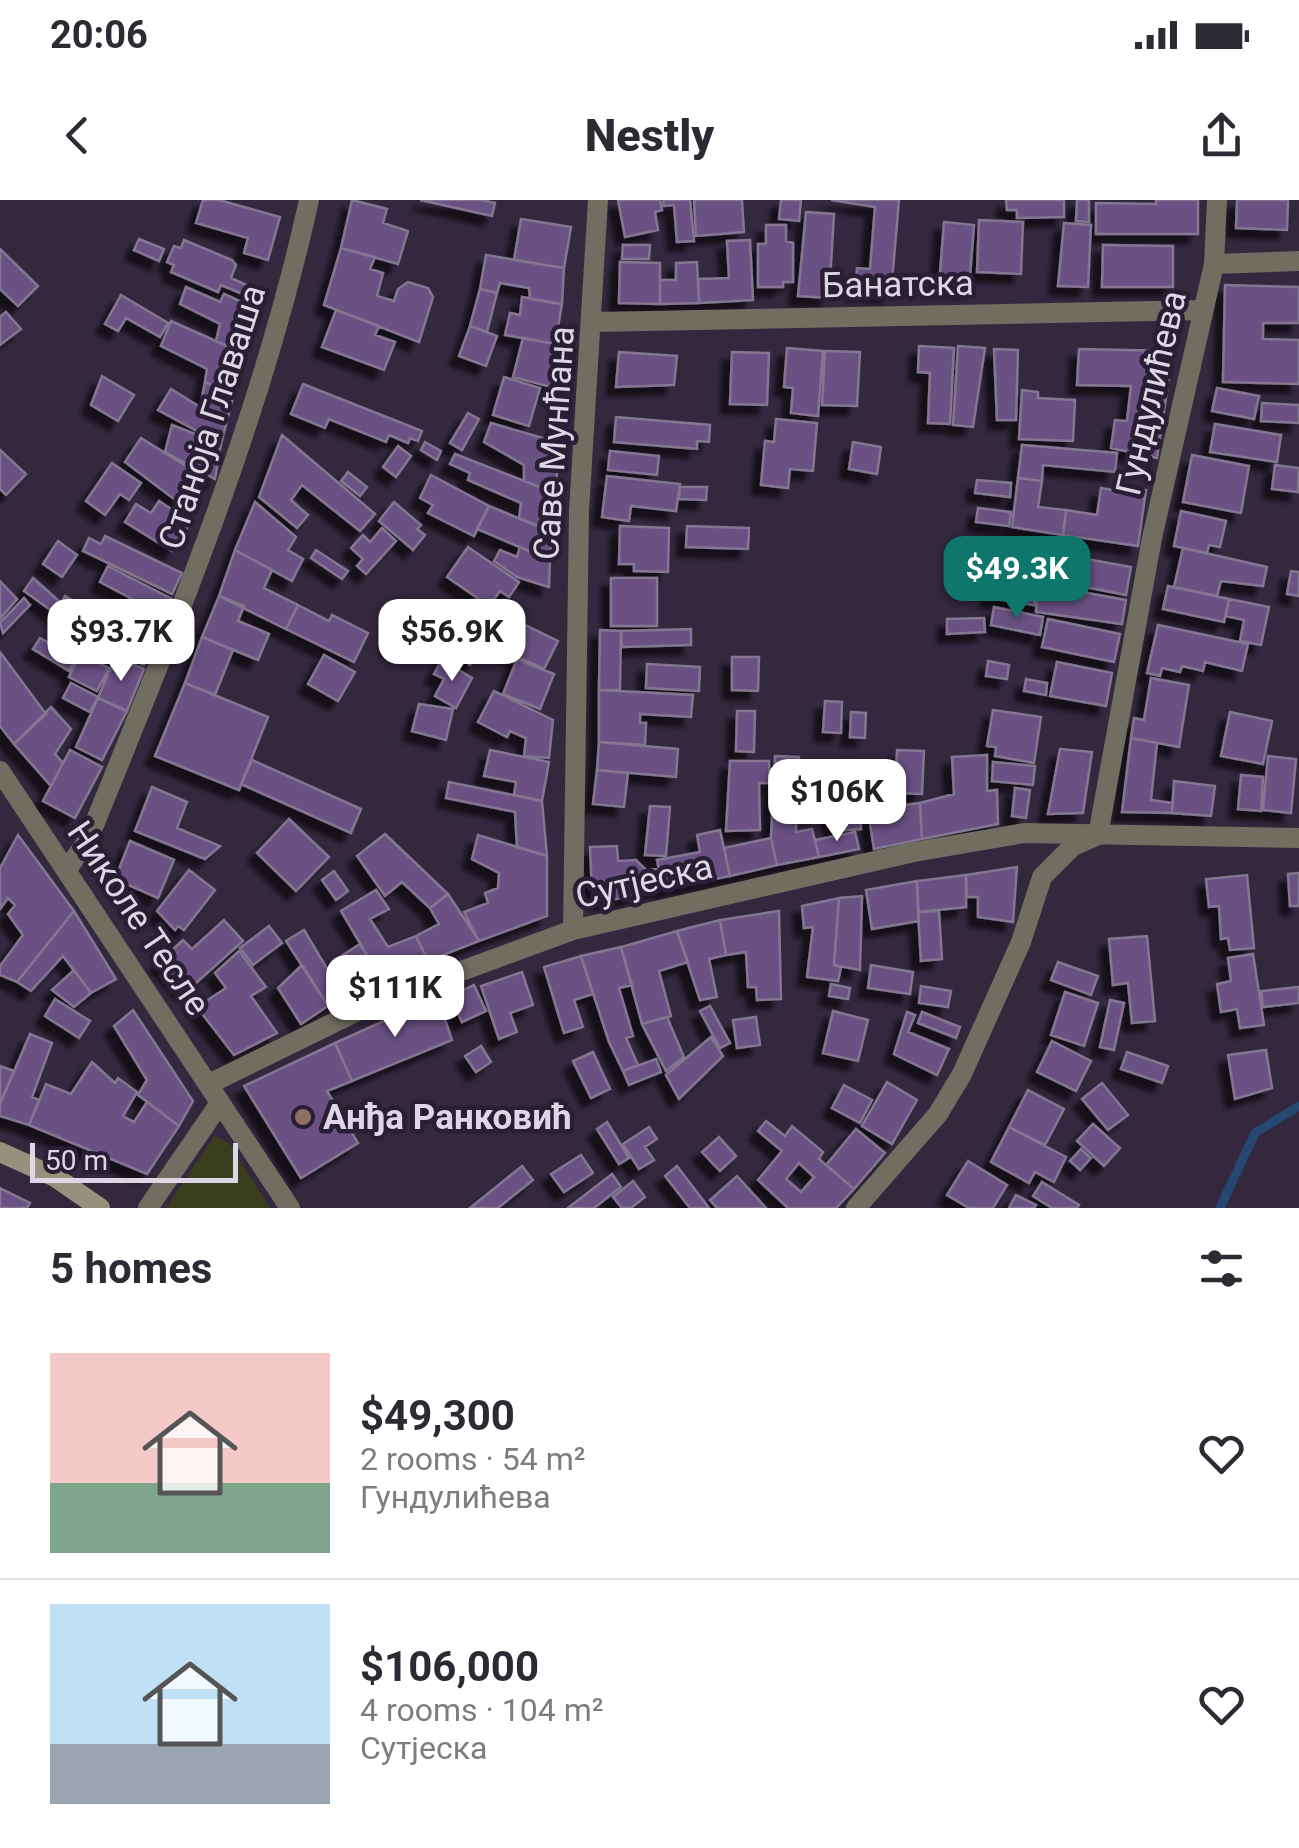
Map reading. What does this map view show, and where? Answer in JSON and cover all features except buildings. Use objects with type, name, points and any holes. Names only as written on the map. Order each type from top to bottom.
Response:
[{"type":"main road","points":[[0,1152],[56,1178],[100,1208]]},
{"type":"street","name":"Станоја Главаша","points":[[68,868],[88,840],[230,481],[266,370],[308,200]]},
{"type":"street","name":"Саве Мунћана","points":[[573,930],[579,511],[594,322],[598,200]]},
{"type":"street","name":"Гундулићева","points":[[1098,835],[1152,538],[1214,264],[1217,200]]},
{"type":"street","points":[[1214,264],[1299,262]]},
{"type":"street","name":"Банатска","points":[[594,322],[1203,310]]},
{"type":"street","name":"Николе Тесле","points":[[0,771],[68,868],[290,1208]]},
{"type":"street","points":[[1024,834],[1036,850],[1042,876]]},
{"type":"street","name":"Сутјеска","points":[[215,1094],[372,1004],[573,930],[914,852],[1024,834],[1299,838]]},
{"type":"street","points":[[856,1208],[938,1114],[962,1074],[1021,942],[1042,876],[1073,846],[1098,835]]},
{"type":"street","points":[[148,1208],[215,1094]]},
{"type":"green space","points":[[215,1136],[230,1144],[270,1208],[165,1208]]},
{"type":"waterway","points":[[1220,1208],[1255,1133],[1299,1106]]},
{"type":"place","name":"Анђа Ранковић","points":[[303,1117]]}]
